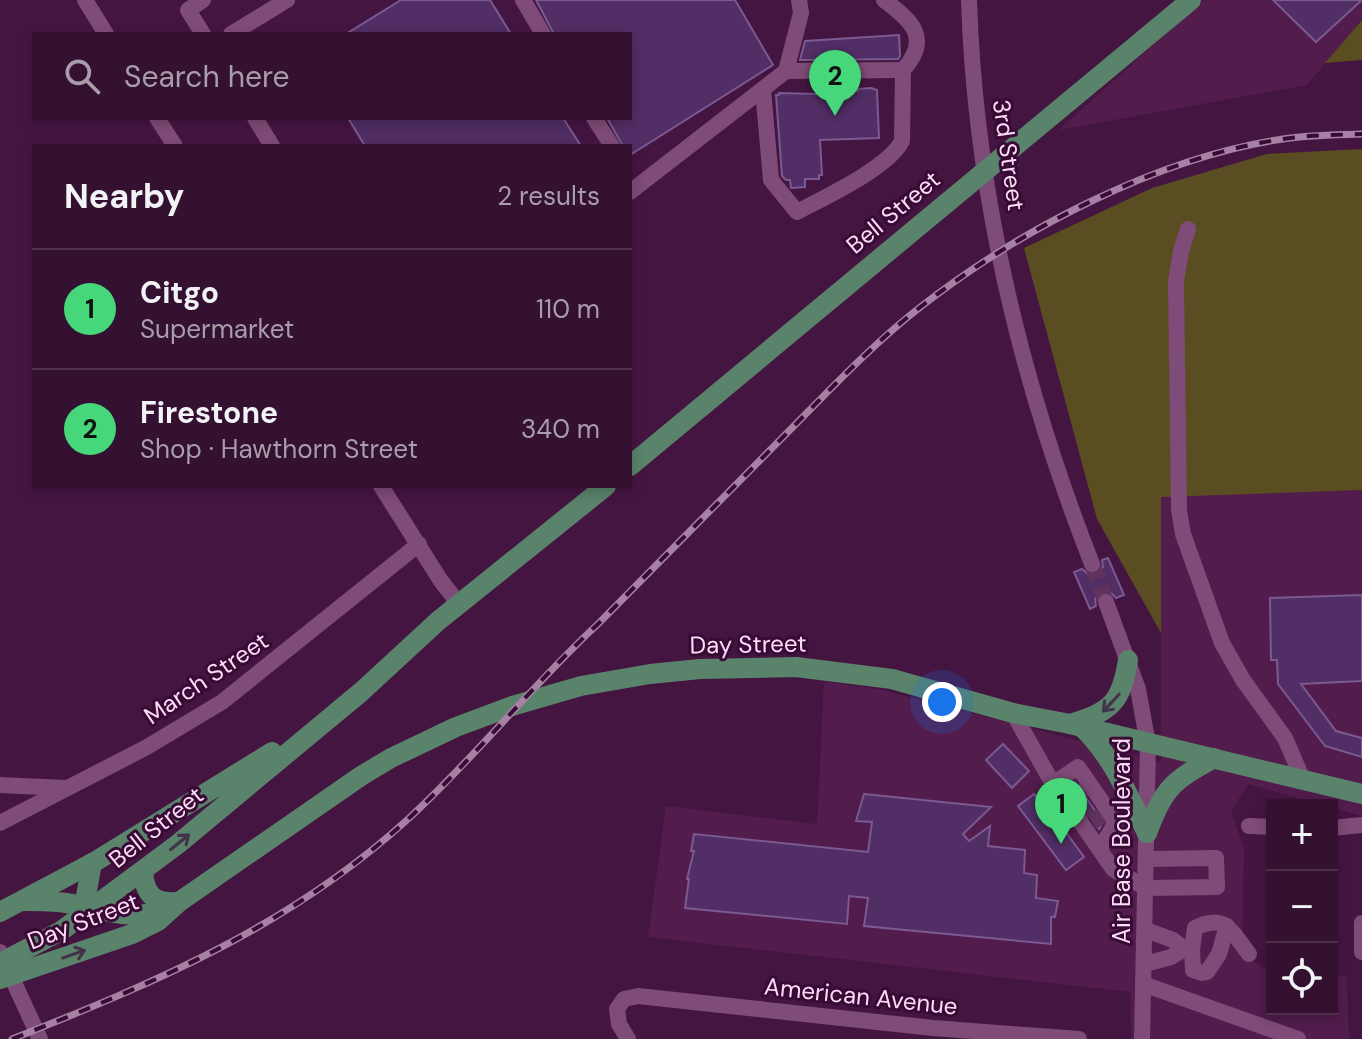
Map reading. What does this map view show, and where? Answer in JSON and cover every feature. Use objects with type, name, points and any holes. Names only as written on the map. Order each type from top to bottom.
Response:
[{"type":"main road","name":"Bell Street","points":[[632,464],[1191,0]]},
{"type":"main road","name":"Bell Street","points":[[3,966],[61,931],[143,872],[459,604],[604,488]]},
{"type":"main road","points":[[1128,660],[1124,686],[1117,701],[1105,712],[1076,726],[1100,744],[1147,833]]},
{"type":"main road","name":"Day Street","points":[[3,966],[132,934],[158,921],[179,902],[361,776],[456,727],[512,706],[581,686],[650,674],[700,669],[796,667],[892,679],[1013,713],[1362,794]]},
{"type":"main road","name":"Bell Street","points":[[0,912],[92,863],[333,714]]},
{"type":"main road","points":[[1147,833],[1158,805],[1173,784],[1186,772],[1214,758]]},
{"type":"main road","points":[[92,863],[86,896],[93,909]]},
{"type":"main road","points":[[143,872],[146,890],[154,900],[179,902]]},
{"type":"main road","name":"Day Street","points":[[22,901],[59,902],[118,914],[156,913],[179,902]]},
{"type":"street","points":[[85,0],[105,32]]},
{"type":"street","points":[[202,32],[185,5],[203,0]]},
{"type":"street","points":[[234,32],[287,0]]},
{"type":"street","points":[[523,0],[542,32]]},
{"type":"street","points":[[632,185],[786,71],[801,13],[799,0]]},
{"type":"street","points":[[763,90],[771,180],[797,212],[856,180],[899,148],[904,135],[903,70],[914,58],[916,35],[910,19],[884,0]]},
{"type":"street","name":"3rd Street","points":[[969,0],[980,141],[1013,316],[1046,434],[1092,564]]},
{"type":"street","points":[[786,71],[903,70]]},
{"type":"street","points":[[158,120],[174,144]]},
{"type":"street","points":[[256,120],[271,144]]},
{"type":"street","points":[[595,120],[611,144]]},
{"type":"street","points":[[1188,229],[1177,269],[1179,510],[1183,534],[1209,612],[1230,659],[1289,744],[1303,780]]},
{"type":"street","points":[[382,488],[459,604]]},
{"type":"street","name":"March Street","points":[[0,823],[160,740],[222,702],[419,544]]},
{"type":"street","name":"Air Base Boulevard","points":[[1106,602],[1138,689],[1148,744],[1142,1039]]},
{"type":"street","points":[[1013,713],[1053,784],[1116,822],[1100,849]]},
{"type":"street","points":[[1053,784],[1078,767],[1100,849],[1113,869],[1146,888],[1217,887],[1216,858],[1147,859]]},
{"type":"street","points":[[0,785],[66,788]]},
{"type":"street","points":[[1338,827],[1362,825]]},
{"type":"street","points":[[1249,826],[1266,827]]},
{"type":"street","points":[[1227,926],[1219,954],[1207,972],[1193,970],[1188,949],[1195,928],[1208,922],[1220,922],[1227,926],[1249,954]]},
{"type":"street","points":[[1362,923],[1362,952]]},
{"type":"street","points":[[1146,930],[1188,949]]},
{"type":"street","points":[[1145,964],[1188,949]]},
{"type":"street","points":[[3,966],[40,1039]]},
{"type":"street","points":[[1143,984],[1298,1039]]},
{"type":"street","name":"American Avenue","points":[[628,1039],[616,1015],[624,999],[638,996],[1037,1038],[1079,1039]]},
{"type":"shaded area","points":[[1203,0],[1362,0],[1362,20],[1307,85],[1059,130]]},
{"type":"shaded area","points":[[1362,20],[1362,60],[1325,63]]},
{"type":"shaded area","points":[[1362,149],[1362,490],[1161,497],[1161,633],[1097,519],[1024,248],[1152,188],[1267,154]]},
{"type":"shaded area","points":[[1362,490],[1362,816],[1338,810],[1338,799],[1301,799],[1248,784],[1231,811],[1244,848],[1242,954],[1266,969],[1266,1015],[1338,1015],[1338,975],[1347,976],[1349,1039],[1131,1039],[1130,992],[648,937],[666,806],[817,824],[824,682],[878,689],[1161,762],[1161,496]]},
{"type":"building","points":[[401,0],[490,0],[510,32],[349,32]]},
{"type":"building","points":[[536,0],[735,0],[773,65],[632,154],[632,144],[622,144],[608,120],[632,120],[632,32],[553,32]]},
{"type":"building","points":[[1273,0],[1362,0],[1316,42]]},
{"type":"building","points":[[899,35],[898,59],[800,60],[805,41]]},
{"type":"building","points":[[877,90],[879,138],[820,140],[822,175],[819,179],[805,179],[805,187],[791,188],[790,180],[782,176],[776,95]]},
{"type":"building","points":[[349,120],[564,120],[580,144],[364,144]]},
{"type":"building","points":[[1108,558],[1124,595],[1116,598],[1109,591],[1102,592],[1095,599],[1096,606],[1090,609],[1074,572],[1082,569],[1089,575],[1097,574],[1103,567],[1102,560]]},
{"type":"building","points":[[1362,595],[1362,681],[1301,684],[1336,731],[1362,738],[1362,757],[1325,746],[1278,684],[1277,660],[1271,660],[1270,598]]},
{"type":"building","points":[[1003,744],[1029,771],[1012,788],[986,760]]},
{"type":"building","points":[[1075,782],[1103,822],[1099,829],[1069,787]]},
{"type":"building","points":[[864,794],[991,807],[963,834],[969,841],[990,826],[988,846],[1025,850],[1024,873],[1037,875],[1036,898],[1058,901],[1055,917],[1051,917],[1051,944],[864,926],[868,898],[849,896],[847,924],[685,908],[694,834],[868,852],[872,822],[856,821]]},
{"type":"building","points":[[1034,794],[1057,821],[1063,816],[1068,820],[1070,827],[1065,831],[1084,857],[1066,870],[1018,806]]},
{"type":"tunnel","points":[[1092,564],[1106,602]]},
{"type":"tunnel","points":[[1074,797],[1085,789]]},
{"type":"tunnel","points":[[1076,816],[1095,802]]},
{"type":"tunnel","points":[[1092,822],[1104,814]]},
{"type":"railway","points":[[12,1039],[118,996],[220,948],[269,921],[362,858],[432,796],[549,672],[885,336],[962,277],[1047,224],[1140,179],[1236,148],[1283,139],[1362,134]]},
{"type":"place","name":"Firestone","points":[[835,116]]},
{"type":"place","name":"Citgo","points":[[1061,844]]}]
